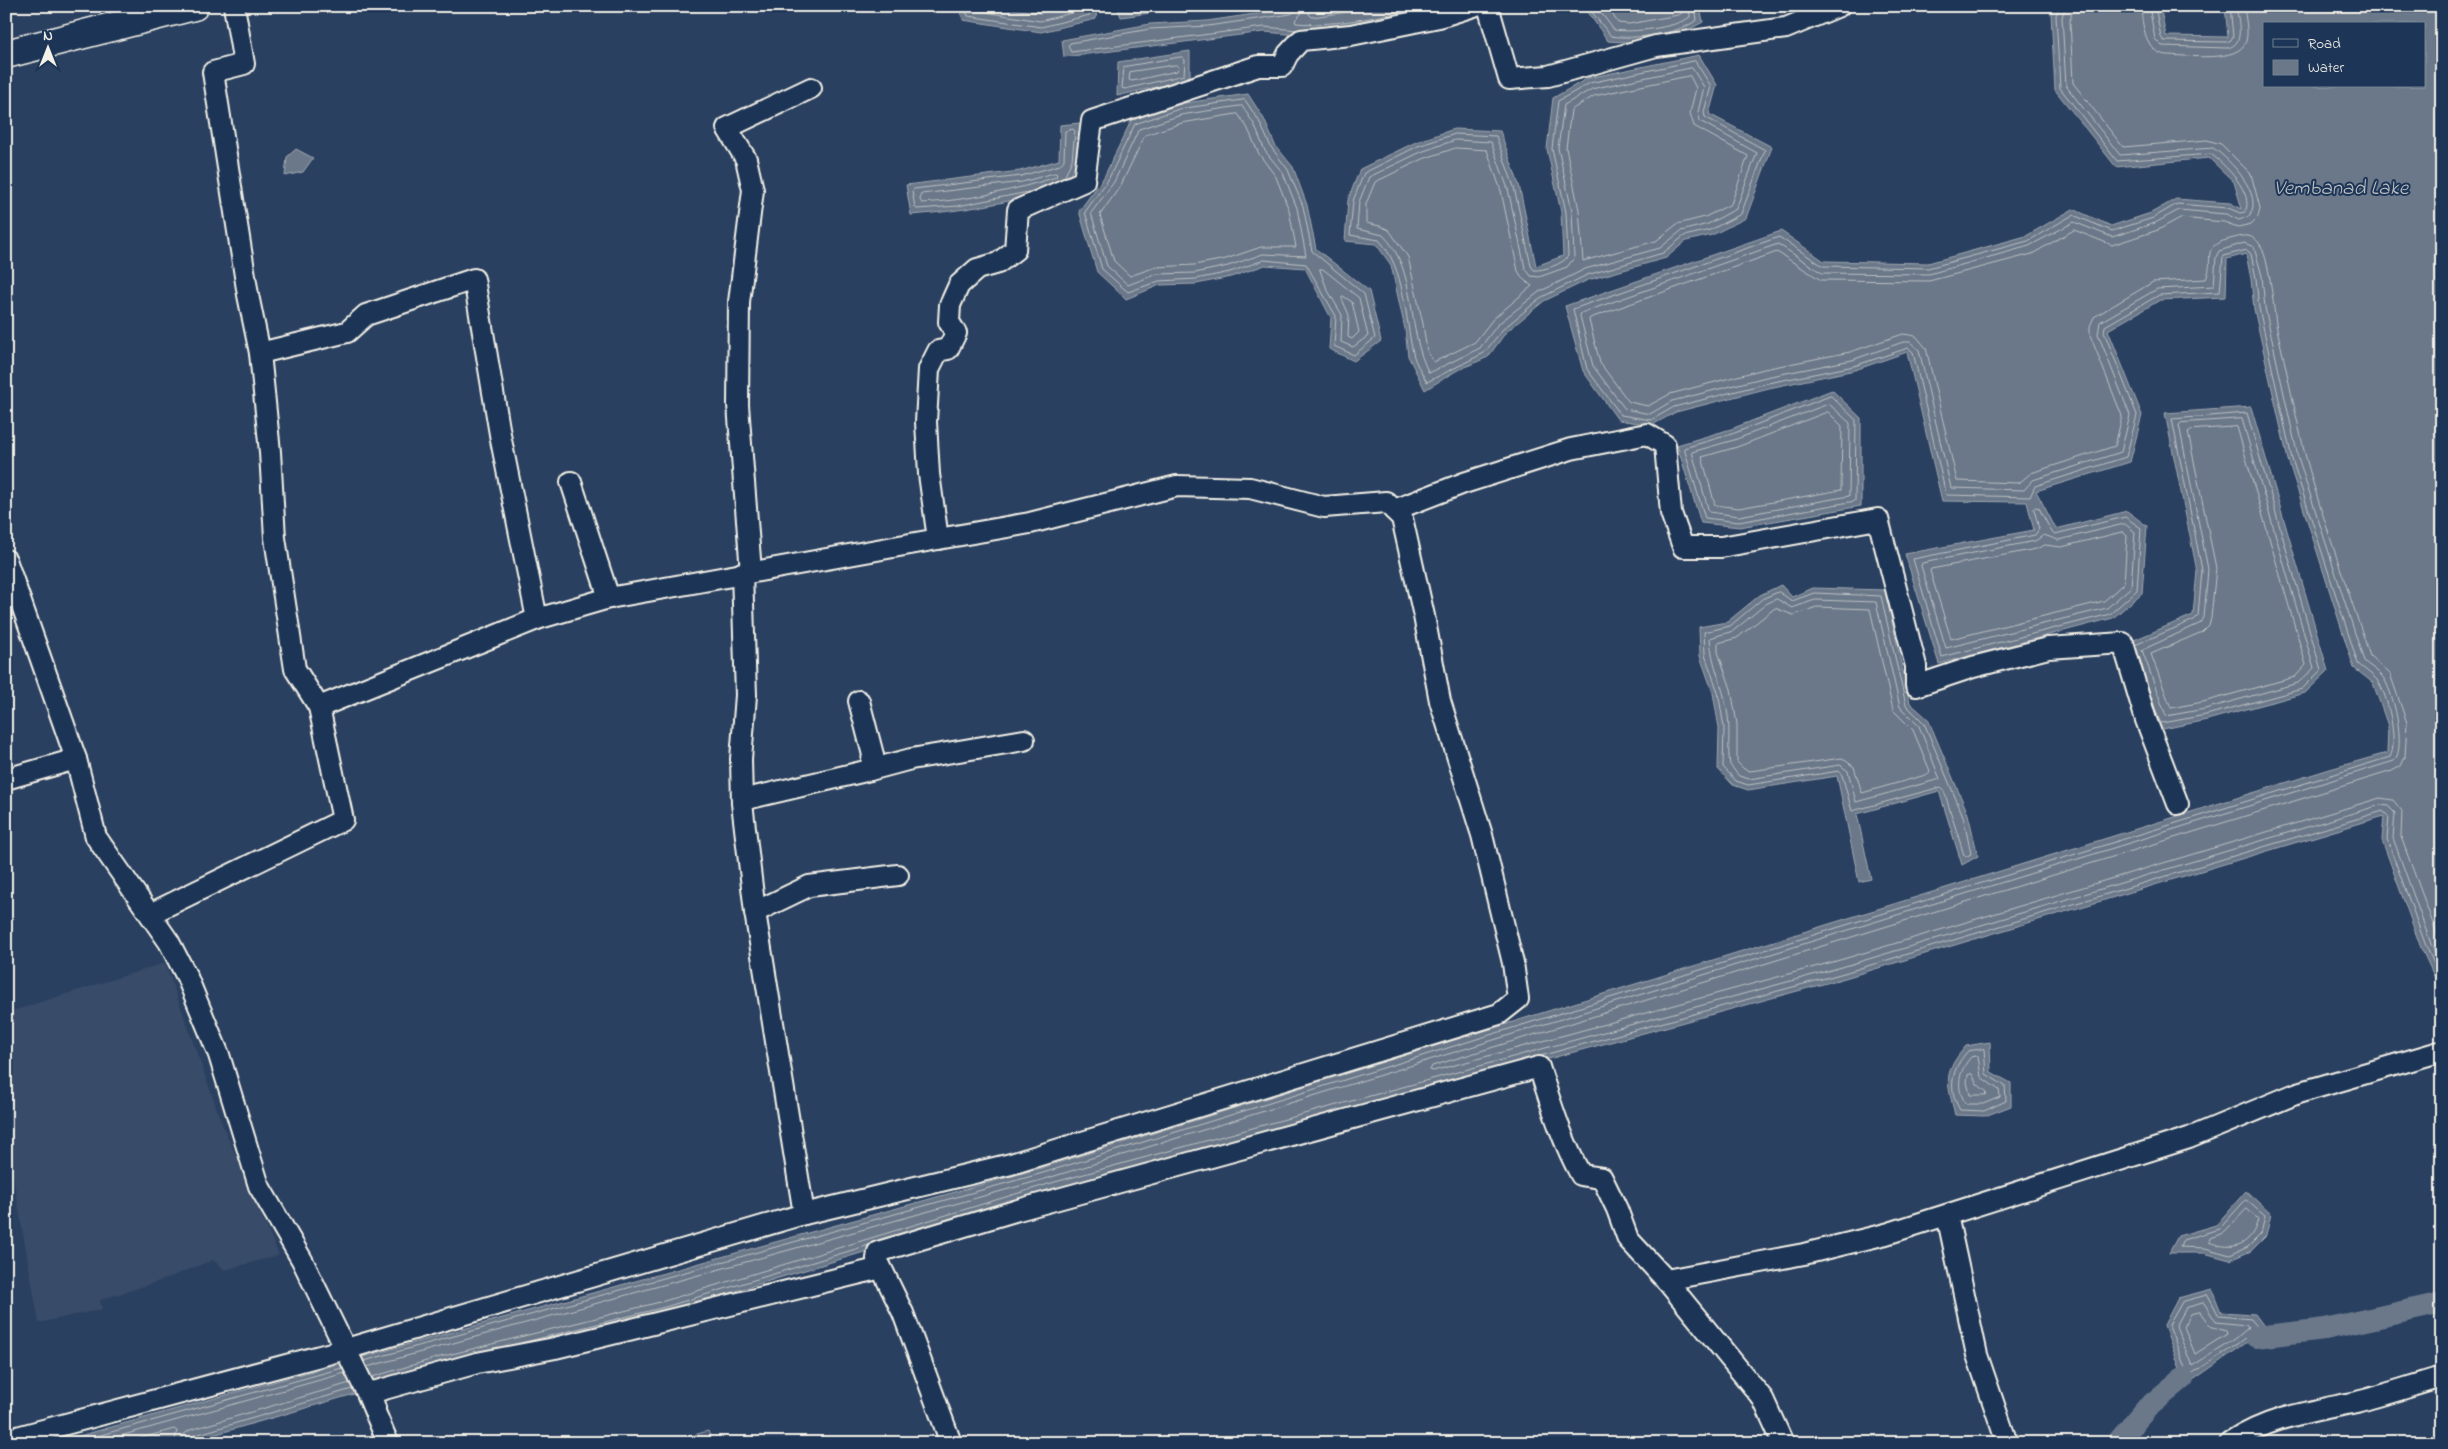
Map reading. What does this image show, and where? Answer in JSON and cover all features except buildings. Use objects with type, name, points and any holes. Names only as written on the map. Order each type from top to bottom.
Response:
[{"type":"street","points":[[6,54],[194,6]]},
{"type":"street","points":[[150,914],[343,820],[319,708],[295,669],[275,538],[270,452],[260,353],[248,295],[213,72],[244,64],[234,6]]},
{"type":"street","points":[[938,539],[929,474],[927,405],[929,369],[938,351],[948,349],[956,333],[949,322],[950,305],[959,285],[977,269],[998,262],[1015,250],[1018,210],[1084,181],[1092,121],[1258,66],[1282,66],[1288,54],[1301,40],[1360,33],[1439,17],[1474,6]]},
{"type":"street","points":[[1488,6],[1509,79],[1548,76],[1656,46],[1786,28],[1840,6]]},
{"type":"street","points":[[804,1214],[755,912],[742,800],[742,759],[746,695],[746,573],[738,396],[739,302],[753,190],[746,159],[727,128],[810,88]]},
{"type":"street","points":[[260,353],[347,332],[366,315],[474,279],[501,440],[537,619]]},
{"type":"street","points":[[1394,510],[1464,483],[1571,449],[1647,434],[1665,445],[1671,513],[1683,547],[1721,547],[1878,519],[1916,666],[1916,686],[1973,668],[2048,648],[2123,643],[2146,720],[2178,804]]},
{"type":"street","points":[[571,482],[609,598]]},
{"type":"street","points":[[6,1440],[346,1349],[804,1214],[1011,1164],[1499,1014],[1518,999],[1513,963],[1482,835],[1440,701],[1424,616],[1402,518],[1386,502],[1324,507],[1250,488],[1177,486],[1030,523],[609,598],[537,619],[319,708]]},
{"type":"street","points":[[6,560],[76,759],[96,837],[170,942],[187,977],[216,1046],[259,1186],[302,1260],[367,1392],[388,1443],[370,1393],[477,1363],[555,1348],[881,1268]]},
{"type":"street","points":[[859,701],[873,755],[870,770]]},
{"type":"street","points":[[742,800],[911,759],[1024,740]]},
{"type":"street","points":[[6,779],[76,759]]},
{"type":"street","points":[[755,912],[809,886],[898,875]]},
{"type":"street","points":[[1666,1280],[1804,1254],[1886,1234],[2189,1138],[2298,1093],[2439,1052]]},
{"type":"street","points":[[952,1443],[903,1313],[877,1258],[878,1252],[925,1237],[1540,1067],[1554,1114],[1571,1157],[1581,1175],[1602,1178],[1617,1208],[1628,1239],[1666,1280],[1763,1399],[1783,1443]]},
{"type":"street","points":[[1947,1215],[1977,1355],[2007,1443]]},
{"type":"street","points":[[2230,1443],[2245,1433],[2292,1415],[2359,1401],[2442,1377]]},
{"type":"shaded area","points":[[165,963],[223,1126],[279,1255],[225,1270],[213,1260],[160,1281],[100,1300],[102,1309],[39,1323],[6,1137],[6,1013]]},
{"type":"shaded area","points":[[708,1431],[713,1443],[666,1443]]},
{"type":"water","points":[[959,6],[1097,6],[1096,19],[1041,32],[963,20]]},
{"type":"water","points":[[1117,6],[1146,6],[1150,13],[1121,17]]},
{"type":"water","points":[[1309,6],[1462,6],[1311,36],[1264,32],[1064,57],[1062,40],[1150,24],[1207,21]]},
{"type":"water","points":[[1580,6],[1700,6],[1703,22],[1681,33],[1657,39],[1632,42],[1608,41],[1592,18]]},
{"type":"water","name":"Vembanad Lake","points":[[2057,6],[2160,6],[2166,36],[2228,37],[2225,6],[2442,6],[2442,993],[2421,948],[2382,840],[2384,816],[1845,978],[1058,1193],[667,1312],[443,1368],[186,1443],[54,1443],[1041,1168],[2330,769],[2387,753],[2388,726],[2373,683],[2354,668],[2288,460],[2254,309],[2246,254],[2227,259],[2226,297],[2160,300],[2108,330],[2142,415],[2130,462],[2036,491],[2056,529],[2127,511],[2147,526],[2142,593],[2113,618],[1939,664],[1905,554],[2034,530],[2027,502],[1942,501],[1907,352],[1855,370],[1769,388],[1676,412],[1652,425],[1618,420],[1583,371],[1565,306],[1781,231],[1824,261],[1928,263],[2026,236],[2073,209],[2111,226],[2151,213],[2176,199],[2230,203],[2242,209],[2234,182],[2209,158],[2116,167],[2055,90],[2051,13]]},
{"type":"water","points":[[1190,51],[1190,79],[1117,96],[1118,62]]},
{"type":"water","points":[[1699,55],[1717,85],[1709,114],[1772,147],[1746,218],[1712,235],[1686,241],[1666,258],[1588,280],[1544,301],[1506,332],[1488,357],[1456,371],[1425,390],[1408,356],[1405,329],[1391,265],[1376,244],[1345,241],[1348,200],[1360,169],[1416,142],[1454,129],[1500,131],[1519,185],[1536,266],[1563,256],[1561,212],[1547,149],[1553,98],[1588,78]]},
{"type":"water","points":[[1248,94],[1264,119],[1275,145],[1293,167],[1307,205],[1316,249],[1369,291],[1381,341],[1354,361],[1329,349],[1331,318],[1305,268],[1265,265],[1231,277],[1196,284],[1160,285],[1126,299],[1097,272],[1079,211],[1104,177],[1132,119],[1178,104]]},
{"type":"water","points":[[1080,123],[1077,161],[1065,186],[989,205],[911,215],[906,185],[1020,171],[1059,160],[1060,125]]},
{"type":"water","points":[[296,149],[313,158],[303,172],[285,176],[287,157]]},
{"type":"water","points":[[1832,390],[1861,418],[1861,506],[1740,527],[1701,523],[1677,445],[1731,429]]},
{"type":"water","points":[[2251,407],[2328,671],[2305,693],[2207,720],[2158,730],[2127,643],[2193,615],[2197,571],[2165,413]]},
{"type":"water","points":[[1781,585],[1792,597],[1813,588],[1885,590],[1910,703],[1928,719],[1968,814],[1978,856],[1962,865],[1939,791],[1857,814],[1871,879],[1859,882],[1837,776],[1748,790],[1733,785],[1718,769],[1719,728],[1713,693],[1700,656],[1699,627],[1727,622],[1760,595]]},
{"type":"water","points":[[1990,1042],[1991,1072],[2011,1083],[2011,1106],[1985,1116],[1955,1115],[1948,1078],[1953,1064],[1966,1046]]},
{"type":"water","points":[[2246,1191],[2271,1214],[2266,1236],[2251,1251],[2230,1260],[2204,1253],[2169,1253],[2178,1236],[2216,1225]]},
{"type":"water","points":[[2212,1289],[2221,1312],[2255,1314],[2266,1329],[2186,1385],[2164,1325],[2178,1298]]},
{"type":"waterway","points":[[2256,1337],[2325,1329],[2442,1303]]},
{"type":"waterway","points":[[2117,1443],[2147,1408],[2183,1378]]}]
